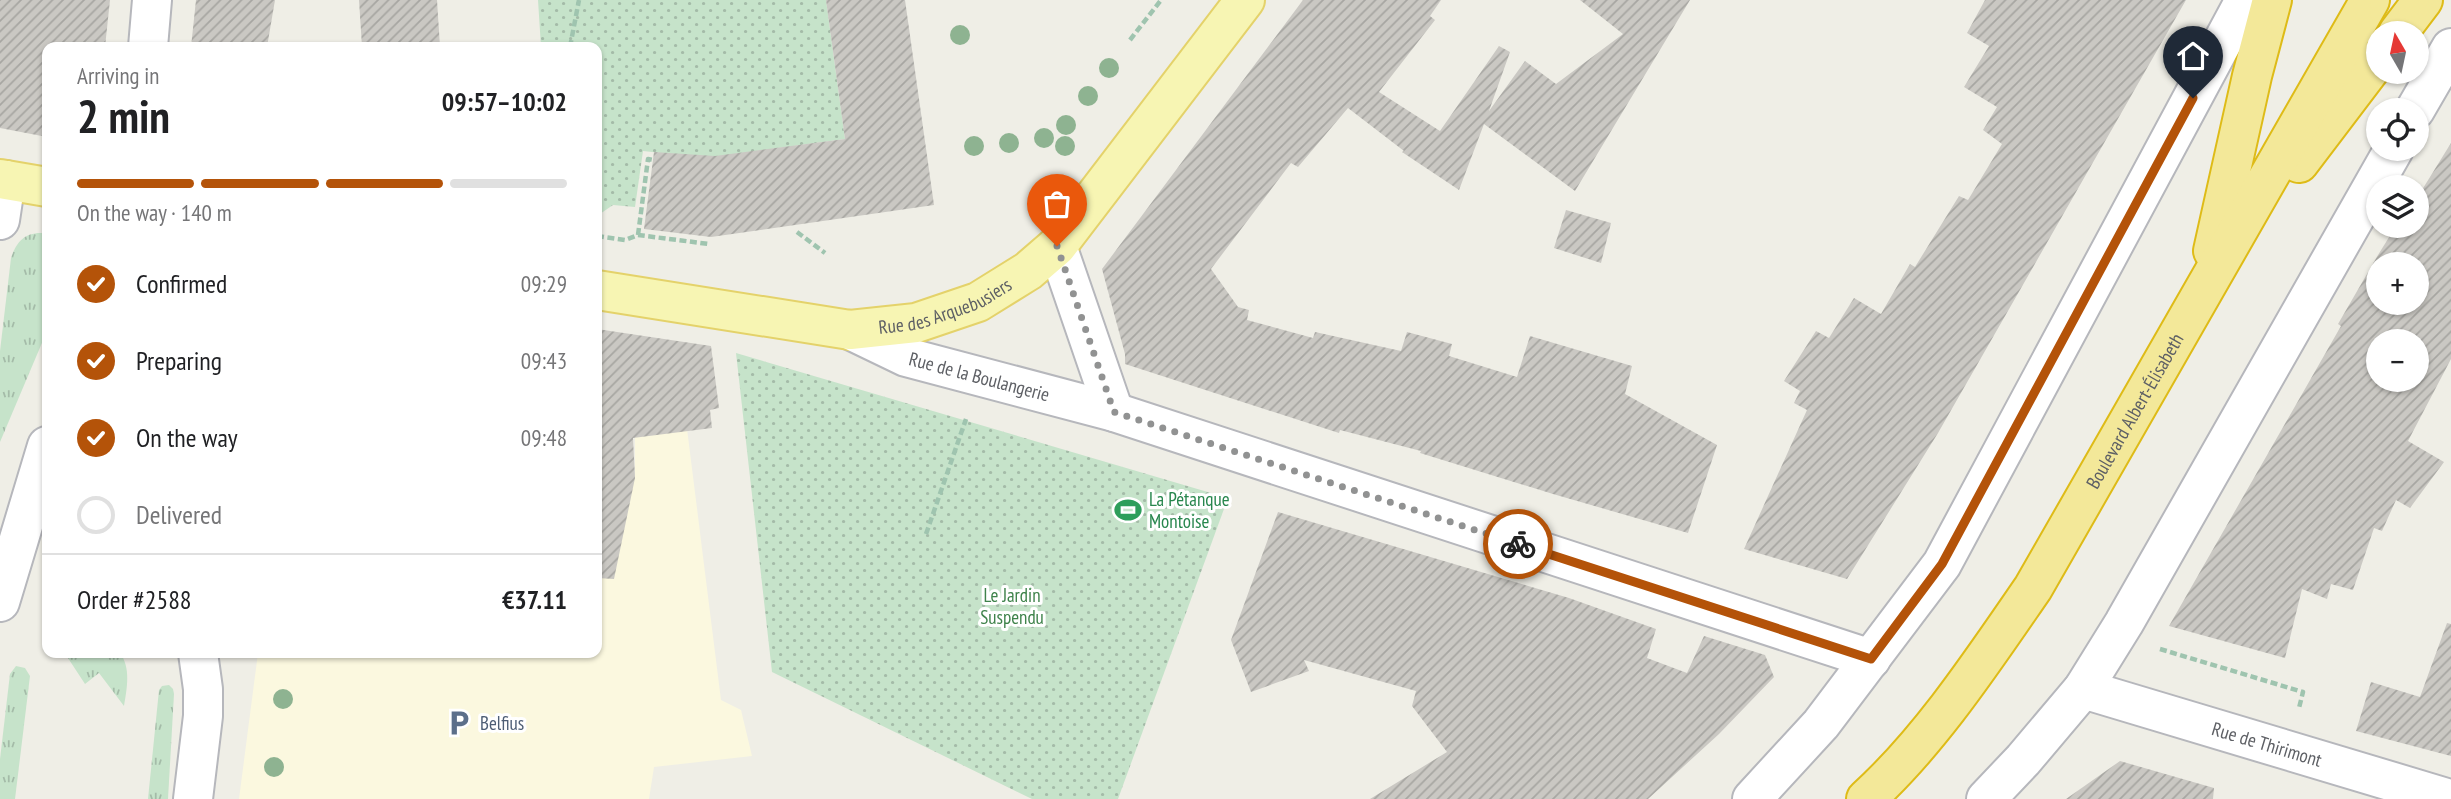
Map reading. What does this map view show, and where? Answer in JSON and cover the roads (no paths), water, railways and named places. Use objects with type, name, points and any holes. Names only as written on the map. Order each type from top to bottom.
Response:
[{"type":"highway","points":[[2205,288],[2252,76],[2272,0]]},
{"type":"highway","name":"Boulevard Albert-Élisabeth","points":[[1869,797],[1929,730],[2033,588],[2370,0]]},
{"type":"highway","points":[[2407,21],[2423,0]]},
{"type":"highway","points":[[2205,288],[2366,75]]},
{"type":"main road","name":"Rue des Arquebusiers","points":[[602,291],[850,330],[916,323],[978,302],[1028,271],[1057,246],[1245,0]]},
{"type":"main road","points":[[3,179],[42,186]]},
{"type":"street","points":[[148,42],[152,0]]},
{"type":"street","points":[[1752,799],[1821,724],[1942,564],[2245,0]]},
{"type":"street","points":[[2423,98],[2451,48]]},
{"type":"street","points":[[1986,799],[2083,690],[2124,623],[2386,161]]},
{"type":"street","points":[[0,220],[3,179]]},
{"type":"street","points":[[1057,246],[1114,412]]},
{"type":"street","name":"Rue de la Boulangerie","points":[[850,330],[906,357],[1114,412],[1871,659]]},
{"type":"street","points":[[0,603],[42,463]]},
{"type":"street","points":[[199,658],[204,716]]},
{"type":"street","points":[[194,799],[211,658]]},
{"type":"street","name":"Rue de Thirimont","points":[[2083,690],[2450,799]]},
{"type":"place","name":"La Pétanque Montoise","points":[[1128,510]]},
{"type":"place","name":"Belfius","points":[[459,723]]},
{"type":"park label","name":"Le Jardin Suspendu","points":[[1012,606]]}]
